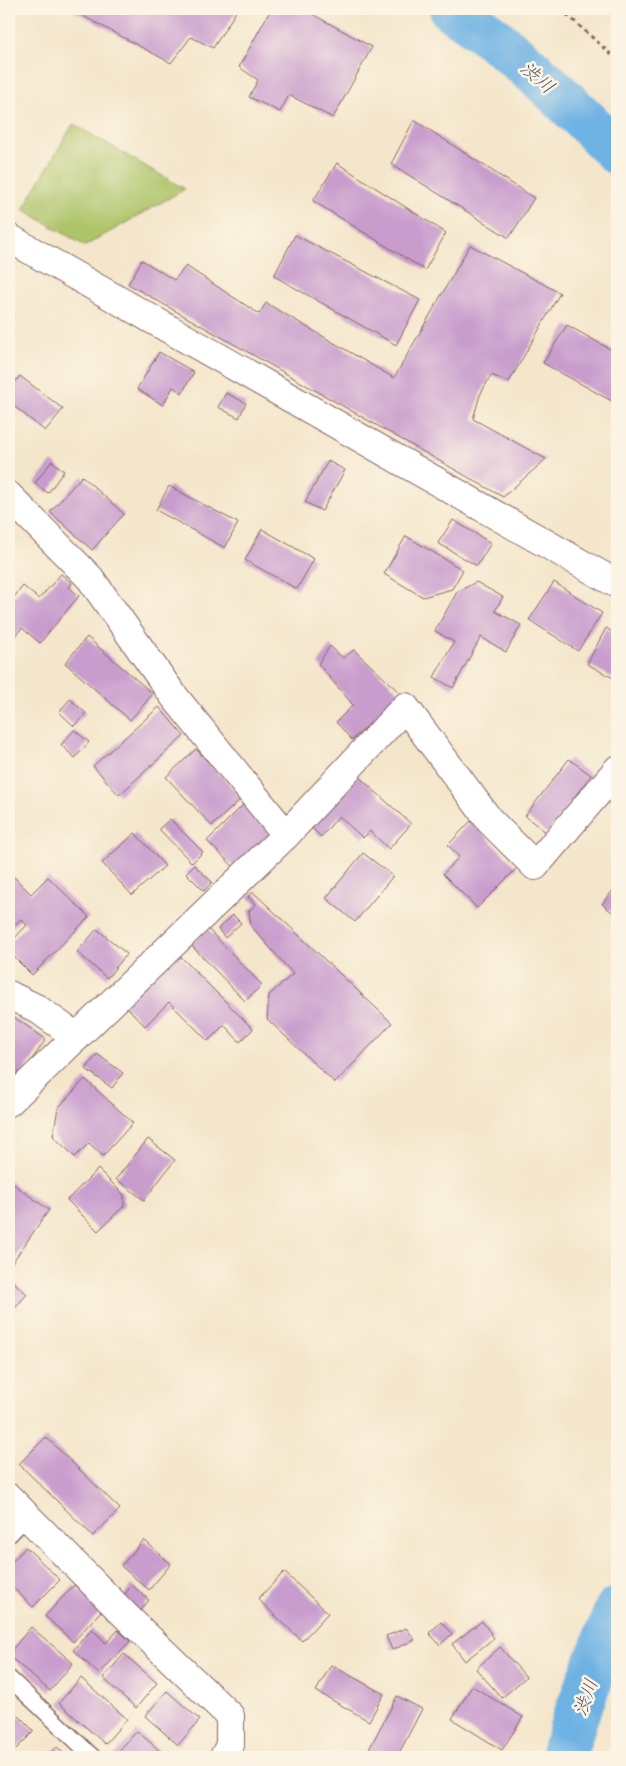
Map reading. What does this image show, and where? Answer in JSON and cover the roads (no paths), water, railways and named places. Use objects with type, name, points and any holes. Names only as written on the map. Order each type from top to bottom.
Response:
[{"type":"street","points":[[9,238],[617,584]]},
{"type":"street","points":[[9,496],[90,578],[173,694],[286,835]]},
{"type":"street","points":[[9,1102],[286,835],[405,706],[490,820],[535,866],[617,770]]},
{"type":"street","points":[[9,995],[36,1008],[77,1037]]},
{"type":"street","points":[[9,1498],[18,1526],[129,1619],[230,1716],[230,1745],[224,1757]]},
{"type":"lane","points":[[9,1678],[93,1757]]},
{"type":"waterway","name":"渋川","points":[[452,9],[475,24],[518,58],[617,152]]},
{"type":"waterway","name":"渋川","points":[[563,1757],[575,1718],[617,1610]]}]
